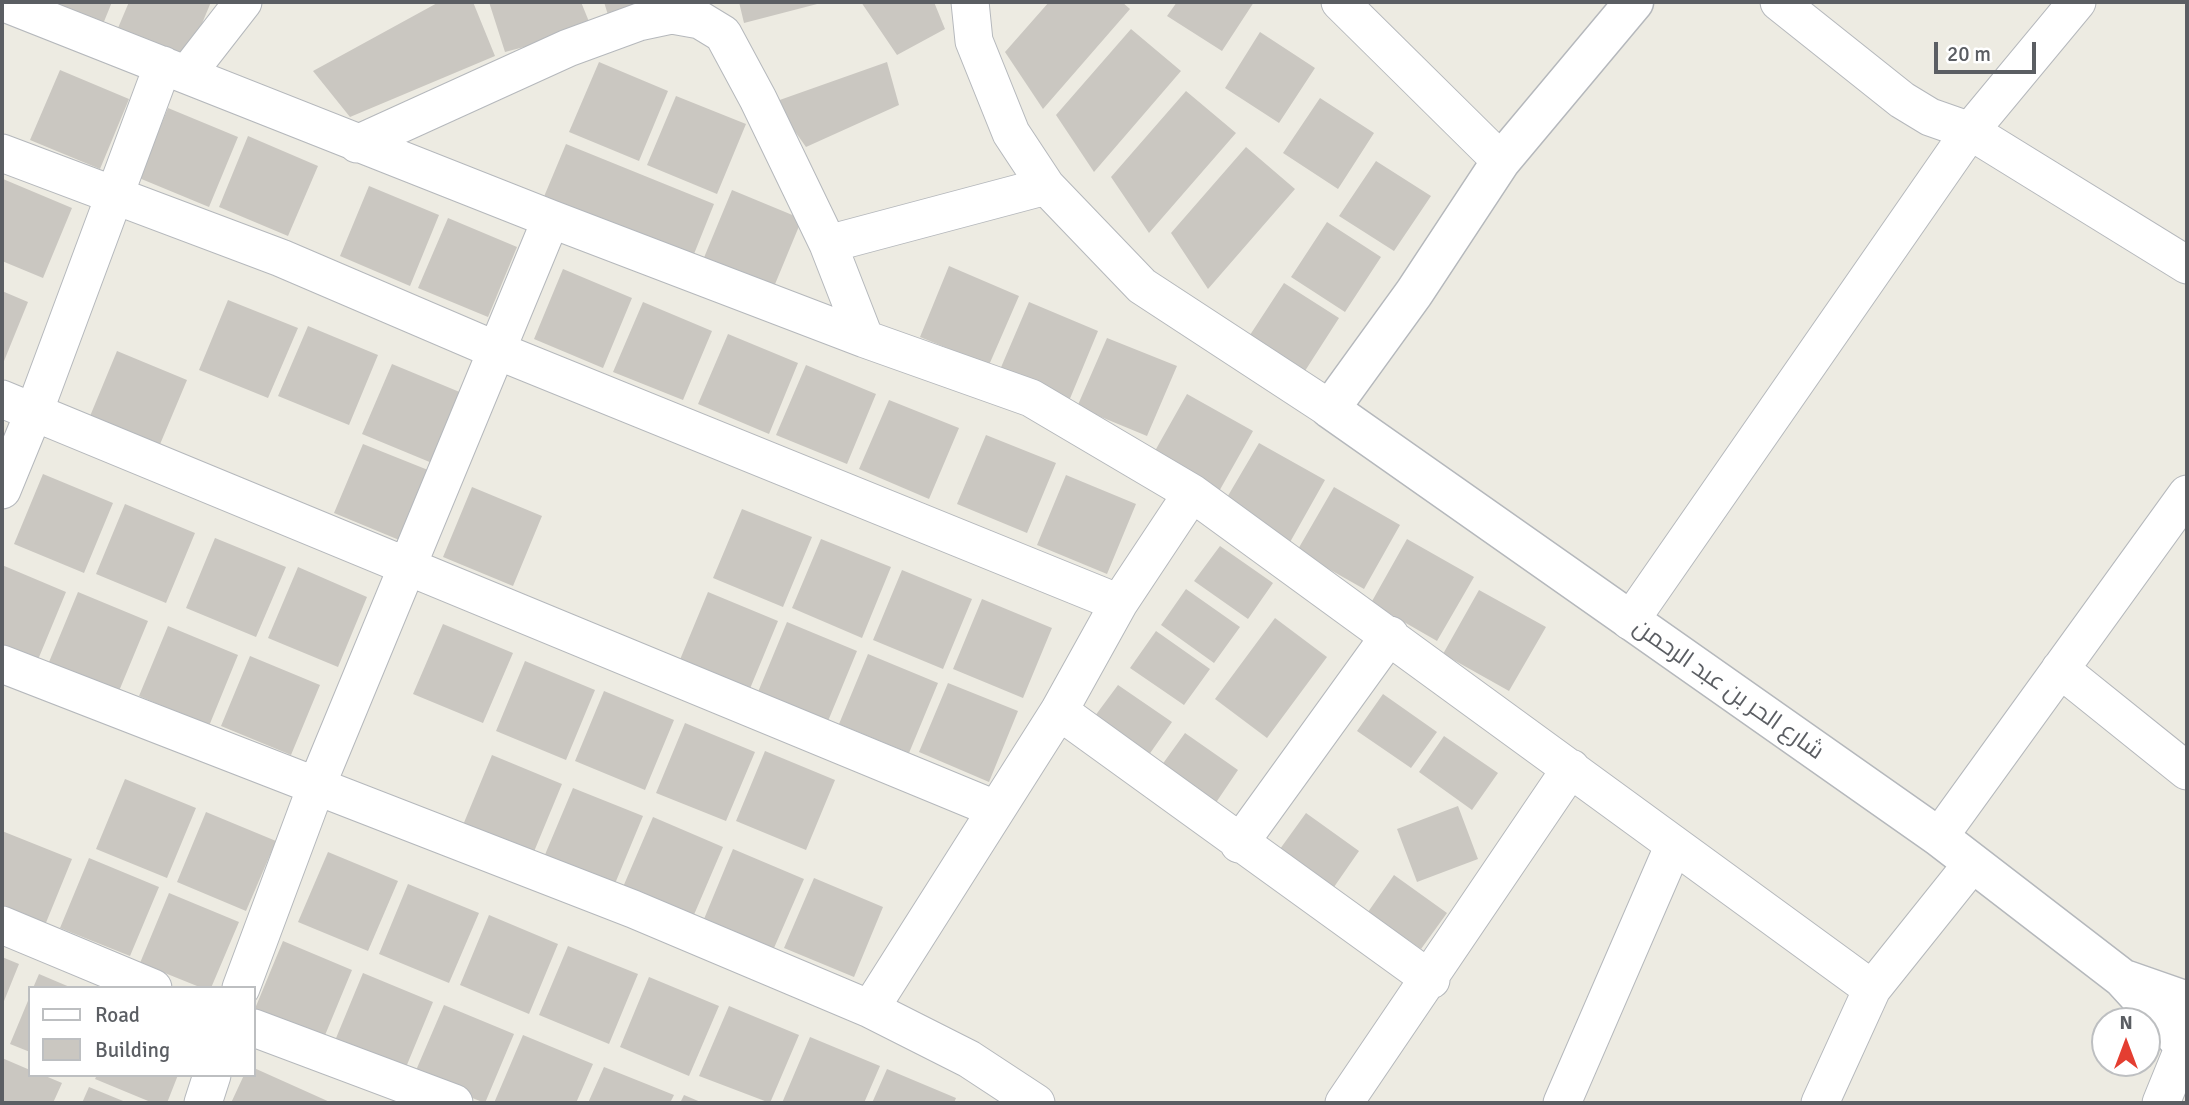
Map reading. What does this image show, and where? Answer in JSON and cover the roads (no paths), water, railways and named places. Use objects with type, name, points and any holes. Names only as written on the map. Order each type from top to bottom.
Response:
[{"type":"street","points":[[2,2],[551,219],[865,339],[1031,398],[1192,493],[1872,989]]},
{"type":"street","points":[[2,490],[18,406],[114,194],[175,69],[243,2]]},
{"type":"street","points":[[970,2],[974,41],[1007,121],[1046,186],[1142,286],[1330,409],[1414,293],[1501,161],[1634,2]]},
{"type":"street","points":[[1340,2],[1501,161]]},
{"type":"street","points":[[1779,2],[1902,100],[1930,117],[1970,131],[2187,265]]},
{"type":"street","points":[[1630,621],[1970,131],[2077,2]]},
{"type":"street","points":[[357,144],[568,48],[639,22],[672,15],[700,20],[723,34],[828,244],[865,339]]},
{"type":"street","points":[[2,153],[281,258],[498,351],[1119,603]]},
{"type":"street","points":[[828,244],[1046,186]]},
{"type":"street","points":[[242,986],[316,787],[551,219]]},
{"type":"street","points":[[18,406],[408,564],[995,809]]},
{"type":"street","name":"شارع الحر بن عبد الرحمن","points":[[1330,409],[1940,837],[2122,978],[2186,1045]]},
{"type":"street","points":[[870,1009],[1059,712],[1119,603],[1192,493]]},
{"type":"street","points":[[1940,837],[2187,494]]},
{"type":"street","points":[[1239,844],[1390,635]]},
{"type":"street","points":[[2,664],[633,909],[870,1009],[969,1059],[1036,1103]]},
{"type":"street","points":[[2060,669],[2187,771]]},
{"type":"street","points":[[1059,712],[1431,980]]},
{"type":"street","points":[[1345,1103],[1431,980],[1571,768]]},
{"type":"street","points":[[1562,1103],[1673,846]]},
{"type":"street","points":[[1820,1103],[1872,989],[1972,864]]},
{"type":"street","points":[[2,925],[148,986]]},
{"type":"street","name":"شارع الحر بن عبد الرحمن","points":[[2122,978],[2187,1001]]},
{"type":"street","points":[[256,1029],[454,1103]]},
{"type":"street","points":[[2161,1103],[2186,1045]]},
{"type":"street","points":[[203,1103],[211,1077]]}]
